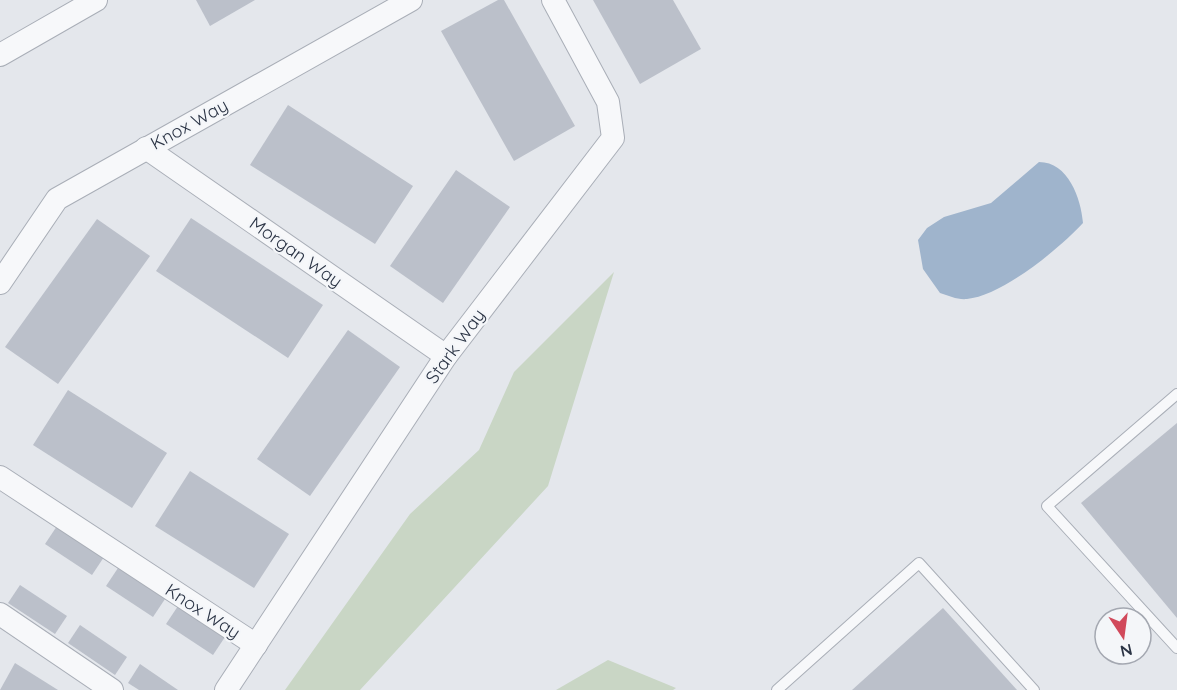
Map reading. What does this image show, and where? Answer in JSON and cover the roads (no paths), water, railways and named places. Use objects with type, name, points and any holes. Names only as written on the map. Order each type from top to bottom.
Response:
[{"type":"street","points":[[0,55],[72,6],[96,0]]},
{"type":"street","name":"Knox Way","points":[[0,283],[57,199],[411,0]]},
{"type":"street","name":"Stark Way","points":[[226,690],[446,356],[613,138],[608,102],[553,0]]},
{"type":"street","name":"Morgan Way","points":[[146,148],[446,356]]},
{"type":"street","name":"Knox Way","points":[[2,484],[256,645]]},
{"type":"street","points":[[0,614],[112,690]]},
{"type":"lane","points":[[1177,394],[1047,506],[1177,648]]},
{"type":"lane","points":[[777,690],[919,563],[1034,690]]},
{"type":"water","points":[[1039,162],[1058,168],[1071,183],[1082,213],[1083,223],[1030,269],[997,289],[967,299],[940,293],[923,269],[918,240],[927,228],[944,217],[991,203]]}]
